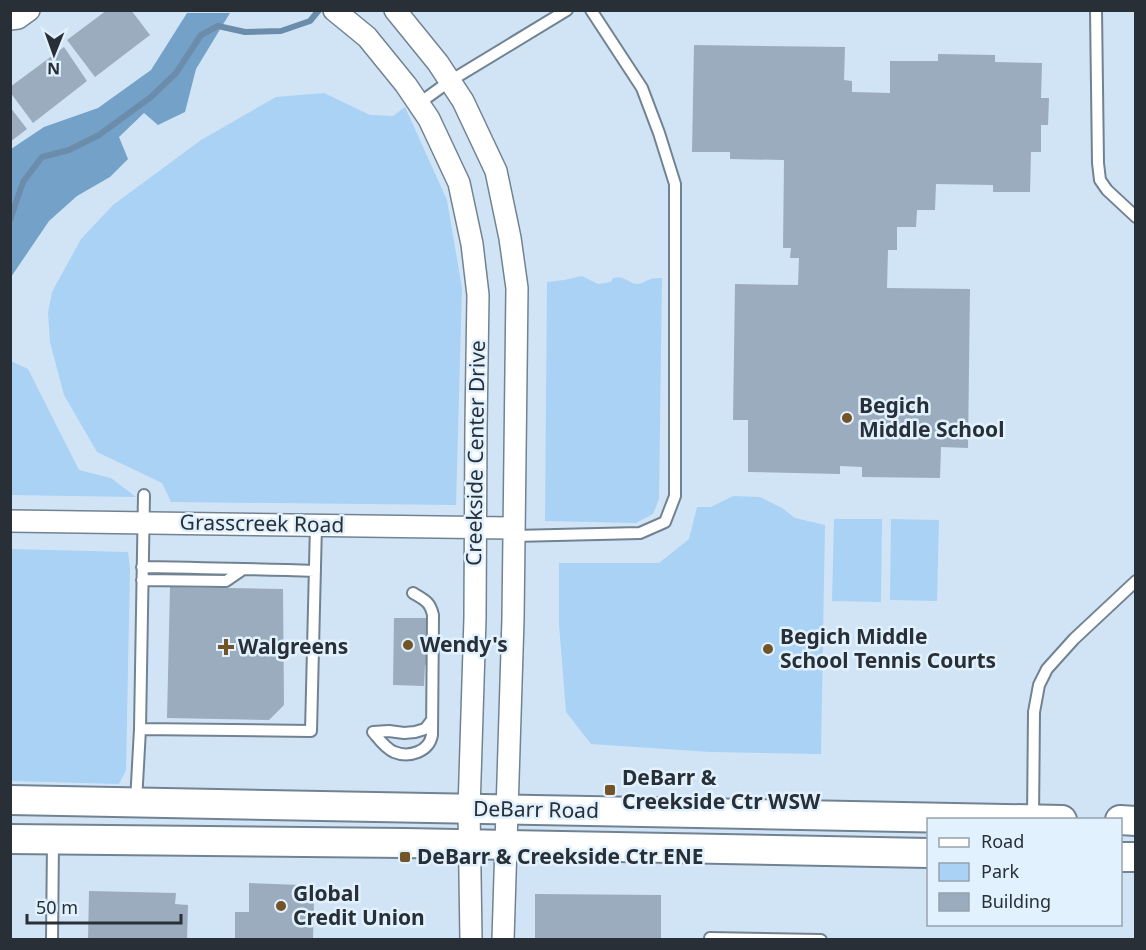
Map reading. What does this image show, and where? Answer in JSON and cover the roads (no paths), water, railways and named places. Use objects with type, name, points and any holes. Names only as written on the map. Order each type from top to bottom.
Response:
[{"type":"main road","name":"DeBarr Road","points":[[10,800],[980,818]]},
{"type":"main road","points":[[10,815],[59,801]]},
{"type":"main road","name":"DeBarr Road","points":[[10,839],[469,844],[927,853]]},
{"type":"street","points":[[10,19],[18,18],[29,10]]},
{"type":"street","name":"Creekside Center Drive","points":[[334,10],[368,38],[406,85],[429,120],[459,183],[472,244],[478,295],[475,618],[469,810],[471,939]]},
{"type":"street","name":"Creekside Center Drive","points":[[395,10],[438,63],[463,100],[496,171],[510,237],[517,293],[513,619],[504,939]]},
{"type":"street","name":"Grasscreek Road","points":[[10,521],[475,527],[514,532]]},
{"type":"lane","points":[[418,104],[450,81],[567,10]]},
{"type":"lane","points":[[514,532],[640,533],[665,522],[675,496],[675,184],[642,88],[591,10]]},
{"type":"lane","points":[[1096,10],[1100,180],[1107,190],[1136,217]]},
{"type":"lane","points":[[136,803],[140,729],[144,495]]},
{"type":"lane","points":[[140,729],[311,731],[316,525]]},
{"type":"lane","points":[[142,567],[315,571]]},
{"type":"lane","points":[[142,580],[226,581],[242,570]]},
{"type":"lane","points":[[1033,818],[1034,712],[1039,685],[1047,669],[1074,639],[1136,581]]},
{"type":"lane","points":[[414,593],[426,600],[434,615],[432,720],[431,742],[425,749],[416,753],[393,752],[373,732],[415,732],[425,729],[432,720]]},
{"type":"lane","points":[[52,939],[53,839]]},
{"type":"lane","points":[[710,939],[821,939]]},
{"type":"waterway","points":[[10,220],[23,182],[42,157],[69,150],[99,135],[151,97],[176,73],[201,35],[218,26],[245,32],[281,31],[310,21],[319,10]]},
{"type":"place","name":"Begich Middle School","points":[[847,418]]},
{"type":"place","name":"Wendy's","points":[[408,645]]},
{"type":"place","name":"Walgreens","points":[[226,647]]},
{"type":"place","name":"Begich Middle School Tennis Courts","points":[[768,649]]},
{"type":"place","name":"DeBarr & Creekside Ctr WSW","points":[[610,790]]},
{"type":"place","name":"DeBarr & Creekside Ctr ENE","points":[[405,857]]},
{"type":"place","name":"Global Credit Union","points":[[281,906]]}]
